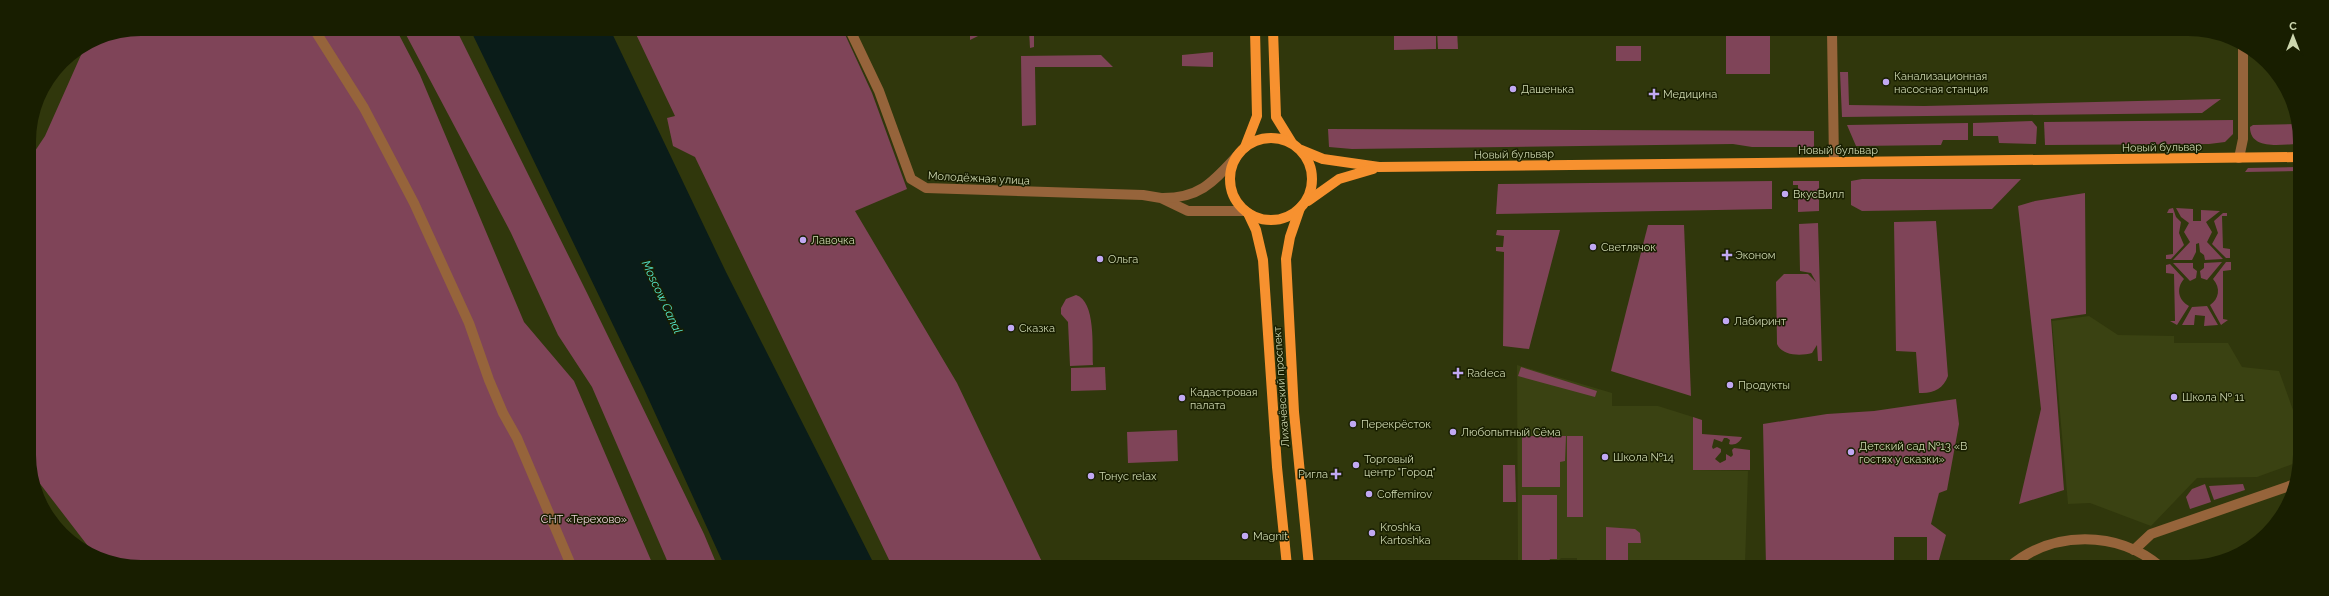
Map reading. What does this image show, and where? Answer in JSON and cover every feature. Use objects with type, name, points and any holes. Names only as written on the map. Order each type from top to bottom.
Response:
[{"type":"main road","points":[[1245,147],[1256,116],[1255,36]]},
{"type":"main road","points":[[1272,36],[1276,117],[1292,143]]},
{"type":"main road","name":"Лихачёвский проспект","points":[[1286,560],[1277,468],[1263,260],[1256,230],[1246,212],[1234,197],[1230,172],[1237,156],[1245,147],[1266,138],[1276,138],[1292,143],[1301,150],[1307,158],[1313,176],[1312,186],[1302,206],[1290,237],[1286,259],[1294,412],[1308,560]]},
{"type":"main road","name":"Новый бульвар","points":[[1301,150],[1323,158],[1379,167],[2293,157]]},
{"type":"main road","name":"Новый бульвар","points":[[1302,206],[1339,179],[1379,167]]},
{"type":"main road","points":[[1246,212],[1259,218],[1274,220],[1292,215],[1302,206]]},
{"type":"street","points":[[318,36],[364,108],[414,203],[469,323],[489,380],[503,413],[517,438],[569,560]]},
{"type":"street","name":"Молодёжная улица","points":[[853,36],[879,92],[911,179],[918,185],[926,188],[1143,195],[1161,198],[1186,197],[1202,189],[1237,156]]},
{"type":"street","points":[[1832,36],[1834,162]]},
{"type":"street","points":[[2239,158],[2243,139],[2243,51]]},
{"type":"street","name":"Молодёжная улица","points":[[1161,198],[1188,211],[1246,212]]},
{"type":"street","points":[[2134,550],[2151,534],[2288,487]]},
{"type":"street","points":[[2020,560],[2037,549],[2073,539],[2111,541],[2134,550],[2150,560]]},
{"type":"shaded area","name":"Школа № 11","points":[[2089,316],[2118,335],[2174,336],[2174,343],[2228,343],[2242,367],[2279,371],[2293,410],[2292,464],[2257,477],[2197,478],[2151,526],[2090,503],[2068,504],[2052,321]]},
{"type":"shaded area","name":"Школа №14","points":[[1517,365],[1612,393],[1612,406],[1658,406],[1693,417],[1693,470],[1748,471],[1745,560],[1577,560],[1577,558],[1561,558],[1559,560],[1518,560]]},
{"type":"green space","name":"СНТ «Терехово»","points":[[134,36],[400,36],[420,75],[524,322],[574,381],[651,560],[141,560],[120,558],[94,549],[87,544],[41,484],[36,462],[36,150],[45,136],[81,55],[94,47],[120,38]]},
{"type":"green space","points":[[407,36],[459,36],[588,295],[704,534],[715,560],[667,560],[592,387],[558,335],[511,233]]},
{"type":"green space","points":[[637,36],[846,36],[872,93],[907,189],[855,211],[957,383],[1041,560],[889,560],[695,157],[673,146],[667,118],[675,116]]},
{"type":"green space","points":[[970,36],[978,36],[970,40]]},
{"type":"green space","points":[[1029,36],[1034,36],[1034,47],[1030,48]]},
{"type":"green space","points":[[1394,36],[1436,36],[1436,49],[1394,50]]},
{"type":"green space","points":[[1437,36],[1457,36],[1458,49],[1438,49]]},
{"type":"green space","points":[[1726,36],[1770,36],[1770,74],[1726,74]]},
{"type":"green space","points":[[1616,46],[1641,46],[1641,61],[1616,61]]},
{"type":"green space","points":[[1213,52],[1213,67],[1182,66],[1182,55]]},
{"type":"green space","points":[[1101,55],[1113,67],[1035,67],[1036,125],[1022,126],[1021,56]]},
{"type":"green space","points":[[1840,72],[1848,72],[1849,105],[1924,106],[2221,99],[2202,113],[1842,117]]},
{"type":"green space","points":[[2233,120],[2233,134],[2225,142],[2209,144],[2045,145],[2044,122]]},
{"type":"green space","points":[[2032,121],[2037,127],[2036,144],[1999,143],[1998,136],[1973,136],[1973,123]]},
{"type":"green space","points":[[1968,123],[1968,140],[1943,140],[1941,145],[1856,146],[1847,125]]},
{"type":"green space","points":[[2292,124],[2293,144],[2276,145],[2261,143],[2255,140],[2251,135],[2250,127],[2253,125]]},
{"type":"green space","points":[[1328,129],[1814,131],[1814,147],[1752,147],[1733,144],[1352,149],[1329,147]]},
{"type":"green space","points":[[2293,167],[2293,171],[2245,172],[2248,168]]},
{"type":"green space","points":[[1862,179],[2021,179],[1992,209],[1862,211],[1851,205],[1851,181]]},
{"type":"green space","points":[[1772,181],[1772,209],[1496,214],[1498,184]]},
{"type":"green space","points":[[1793,181],[1819,181],[1819,211],[1798,212],[1798,185],[1793,185]]},
{"type":"green space","points":[[2085,193],[2086,314],[2051,319],[2064,490],[2019,504],[2041,409],[2018,206],[2035,201]]},
{"type":"green space","points":[[2173,208],[2176,217],[2181,222],[2179,233],[2184,245],[2171,259],[2166,259],[2166,255],[2173,254],[2173,213],[2167,213],[2169,209]]},
{"type":"green space","points":[[2176,208],[2193,209],[2193,221],[2201,221],[2201,210],[2220,211],[2206,222],[2212,232],[2207,242],[2223,259],[2205,260],[2204,255],[2200,252],[2199,243],[2196,244],[2196,252],[2192,260],[2173,260],[2190,242],[2184,232],[2189,223],[2181,217]]},
{"type":"green space","points":[[2223,213],[2227,213],[2227,216],[2222,216],[2223,248],[2230,249],[2230,258],[2226,258],[2212,244],[2218,233],[2214,221]]},
{"type":"green space","points":[[1936,221],[1948,376],[1946,381],[1937,390],[1929,393],[1919,393],[1916,352],[1896,351],[1894,222]]},
{"type":"green space","points":[[1818,223],[1822,361],[1818,361],[1817,345],[1812,353],[1797,355],[1783,351],[1777,344],[1776,282],[1784,274],[1808,274],[1816,282],[1811,273],[1800,271],[1799,224]]},
{"type":"green space","points":[[1648,225],[1684,225],[1691,396],[1611,371]]},
{"type":"green space","points":[[1497,230],[1560,230],[1529,349],[1503,346],[1504,252],[1496,251],[1496,247],[1503,247],[1504,236],[1496,235]]},
{"type":"green space","points":[[2222,262],[2207,280],[2201,278],[2200,271],[2204,268],[2204,263]]},
{"type":"green space","points":[[2226,262],[2231,262],[2231,270],[2223,271],[2223,319],[2228,320],[2221,325],[2210,305],[2217,297],[2218,293],[2216,282],[2213,279]]},
{"type":"green space","points":[[2173,263],[2193,263],[2193,268],[2197,271],[2196,278],[2190,281]]},
{"type":"green space","points":[[2170,264],[2184,279],[2181,282],[2179,294],[2182,301],[2189,306],[2177,325],[2170,321],[2175,321],[2174,274],[2166,273],[2166,265]]},
{"type":"green space","points":[[1076,295],[1082,299],[1087,306],[1090,315],[1092,326],[1093,365],[1070,366],[1068,322],[1061,314],[1061,308],[1066,299]]},
{"type":"green space","points":[[2207,306],[2218,325],[2204,326],[2205,316],[2195,315],[2194,325],[2182,325],[2192,307]]},
{"type":"green space","points":[[1105,367],[1106,390],[1071,391],[1071,368]]},
{"type":"green space","points":[[1521,367],[1597,391],[1595,397],[1518,376]]},
{"type":"green space","name":"Детский сад №13 «В гостях у сказки»","points":[[1956,399],[1959,424],[1947,490],[1939,493],[1931,524],[1946,535],[1939,560],[1927,560],[1927,537],[1894,537],[1894,560],[1766,560],[1763,424],[1827,414],[1874,411]]},
{"type":"green space","points":[[1693,417],[1702,420],[1702,434],[1742,437],[1739,442],[1735,444],[1729,444],[1730,440],[1727,438],[1724,438],[1722,442],[1714,439],[1712,447],[1713,449],[1717,447],[1721,449],[1721,452],[1715,459],[1720,463],[1726,460],[1726,454],[1731,457],[1733,455],[1732,450],[1734,448],[1750,450],[1750,470],[1693,470]]},
{"type":"green space","points":[[1177,430],[1178,461],[1128,463],[1127,432]]},
{"type":"green space","points":[[1522,436],[1566,436],[1565,461],[1560,462],[1560,487],[1522,487]]},
{"type":"green space","points":[[1567,436],[1583,436],[1583,517],[1567,517]]},
{"type":"green space","points":[[1503,465],[1515,465],[1516,502],[1503,502]]},
{"type":"green space","points":[[2205,484],[2211,502],[2190,509],[2186,497],[2192,489]]},
{"type":"green space","points":[[2243,484],[2245,490],[2214,500],[2209,486]]},
{"type":"green space","points":[[1522,495],[1557,495],[1557,559],[1522,560]]},
{"type":"green space","points":[[1606,527],[1635,529],[1640,533],[1641,543],[1628,543],[1628,560],[1606,560]]},
{"type":"water","name":"Moscow Canal","points":[[473,36],[613,36],[726,272],[872,560],[722,560],[644,389]]},
{"type":"place","name":"Канализационная насосная станция","points":[[1886,82]]},
{"type":"place","name":"Дашенька","points":[[1513,89]]},
{"type":"place","name":"Медицина","points":[[1654,94]]},
{"type":"place","name":"ВкусВилл","points":[[1785,194]]},
{"type":"place","name":"Лавочка","points":[[803,240]]},
{"type":"place","name":"Светлячок","points":[[1593,247]]},
{"type":"place","name":"Эконом","points":[[1727,255]]},
{"type":"place","name":"Ольга","points":[[1100,259]]},
{"type":"place","name":"Лабиринт","points":[[1726,321]]},
{"type":"place","name":"Сказка","points":[[1011,328]]},
{"type":"place","name":"Radeca","points":[[1458,373]]},
{"type":"place","name":"Продукты","points":[[1730,385]]},
{"type":"place","name":"Школа № 11","points":[[2174,397]]},
{"type":"place","name":"Кадастровая палата","points":[[1182,398]]},
{"type":"place","name":"Перекрёсток","points":[[1353,424]]},
{"type":"place","name":"Любопытный Сёма","points":[[1453,432]]},
{"type":"place","name":"Детский сад №13 «В гостях у сказки»","points":[[1851,452]]},
{"type":"place","name":"Школа №14","points":[[1605,457]]},
{"type":"place","name":"Торговый центр \"Город\"","points":[[1356,465]]},
{"type":"place","name":"Ригла","points":[[1336,474]]},
{"type":"place","name":"Тонус relax","points":[[1091,476]]},
{"type":"place","name":"Coffemirov","points":[[1369,494]]},
{"type":"place","name":"Kroshka Kartoshka","points":[[1372,533]]},
{"type":"place","name":"Magnit","points":[[1245,536]]}]
